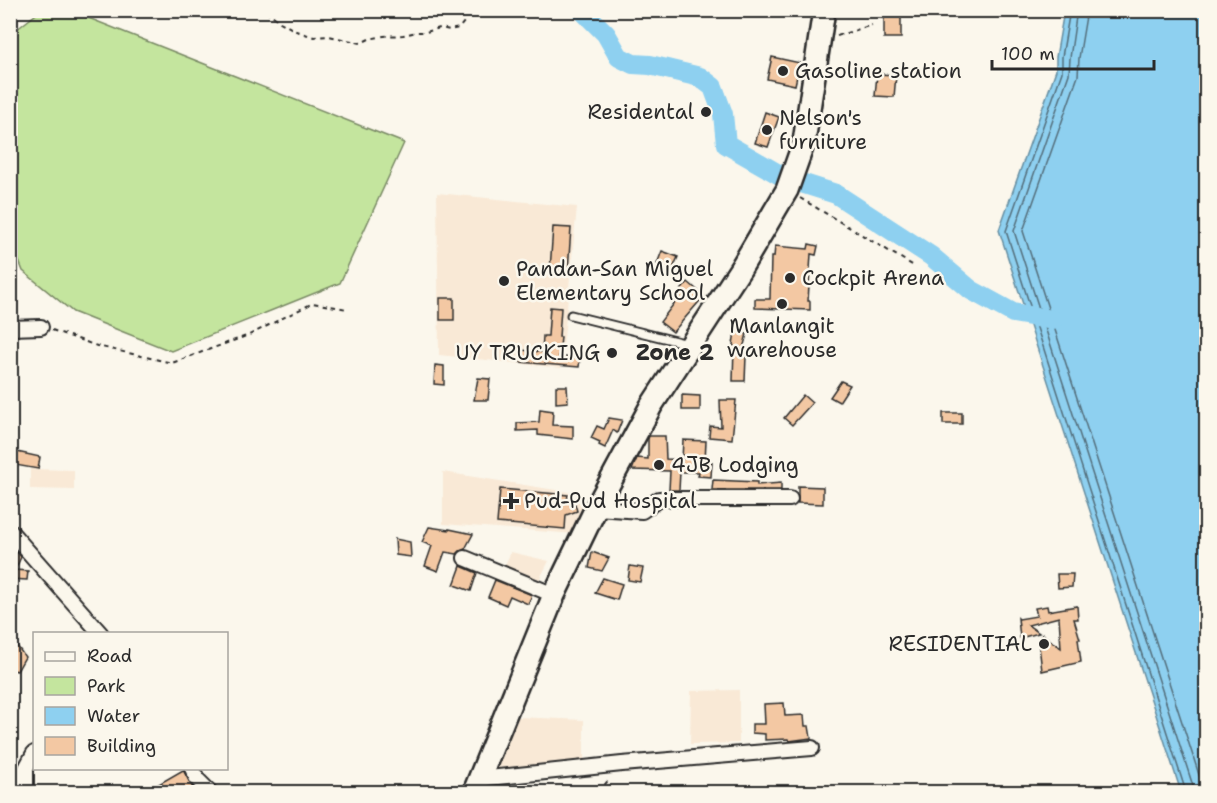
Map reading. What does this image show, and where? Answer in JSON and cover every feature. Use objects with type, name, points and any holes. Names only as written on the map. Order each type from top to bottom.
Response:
[{"type":"main road","points":[[476,786],[554,595],[596,508],[651,406],[741,268],[787,190],[804,141],[824,10]]},
{"type":"street","points":[[10,328],[41,327]]},
{"type":"street","points":[[596,508],[642,511],[659,500],[790,499]]},
{"type":"street","points":[[10,531],[101,632]]},
{"type":"street","points":[[465,558],[554,595]]},
{"type":"street","points":[[476,786],[610,765],[812,748]]},
{"type":"street","points":[[26,792],[26,768],[33,755]]},
{"type":"street","points":[[193,770],[197,779],[210,792]]},
{"type":"lane","points":[[571,315],[691,345]]},
{"type":"path","points":[[266,10],[280,22],[296,31],[314,37],[329,36],[361,44],[369,39],[384,36],[426,32],[440,28],[450,30],[459,28],[464,22]]},
{"type":"path","points":[[820,41],[872,25]]},
{"type":"path","points":[[787,190],[914,266]]},
{"type":"path","points":[[41,327],[97,346],[172,363],[249,335],[313,303],[347,309]]},
{"type":"shaded area","name":"Pandan-San Miguel Elementary School","points":[[437,193],[577,207],[561,368],[439,355]]},
{"type":"shaded area","points":[[30,469],[74,470],[74,490],[30,489]]},
{"type":"shaded area","name":"Pud-Pud Hospital","points":[[443,472],[568,492],[588,509],[576,534],[443,524]]},
{"type":"shaded area","points":[[511,552],[549,561],[537,584],[502,571]]},
{"type":"shaded area","points":[[739,690],[739,743],[690,744],[691,691]]},
{"type":"shaded area","points":[[518,717],[584,720],[584,762],[497,768]]},
{"type":"green space","points":[[40,11],[71,11],[404,143],[340,283],[171,351],[73,312],[23,271],[11,241],[11,34]]},
{"type":"water","points":[[1064,11],[1206,11],[1206,792],[1181,792],[999,230],[1056,70]]},
{"type":"building","points":[[884,10],[901,10],[901,38],[884,38]]},
{"type":"building","name":"Gasoline station","points":[[772,57],[800,63],[795,85],[767,79]]},
{"type":"building","points":[[877,74],[896,75],[894,97],[875,96]]},
{"type":"building","name":"Nelson's furniture","points":[[765,112],[779,117],[768,147],[755,143]]},
{"type":"building","points":[[553,227],[571,228],[568,271],[550,270]]},
{"type":"building","points":[[809,244],[818,246],[816,255],[811,254],[808,301],[810,301],[810,310],[755,308],[755,299],[770,299],[771,257],[774,257],[775,246],[808,249]]},
{"type":"building","points":[[662,251],[678,257],[670,275],[655,269]]},
{"type":"building","points":[[688,282],[704,296],[673,332],[660,322]]},
{"type":"building","points":[[440,298],[454,298],[454,320],[440,320]]},
{"type":"building","points":[[550,307],[561,308],[559,357],[580,358],[579,367],[520,362],[521,350],[542,352],[543,336],[548,336]]},
{"type":"building","points":[[735,331],[747,334],[741,356],[746,356],[745,381],[733,381]]},
{"type":"building","points":[[435,365],[444,366],[444,385],[434,384]]},
{"type":"building","points":[[478,378],[490,379],[488,400],[474,400]]},
{"type":"building","points":[[841,381],[850,385],[839,402],[830,397]]},
{"type":"building","points":[[556,386],[567,386],[568,402],[556,403]]},
{"type":"building","points":[[682,395],[700,396],[700,410],[682,410]]},
{"type":"building","points":[[803,395],[812,403],[792,425],[784,418]]},
{"type":"building","points":[[720,400],[736,400],[732,439],[709,437],[710,426],[721,427]]},
{"type":"building","points":[[540,409],[553,411],[552,425],[573,426],[573,439],[538,435],[538,430],[517,431],[517,423],[539,422]]},
{"type":"building","points":[[943,413],[962,413],[962,424],[943,424]]},
{"type":"building","points":[[609,418],[622,420],[617,433],[613,430],[605,448],[599,445],[600,442],[591,438],[597,426],[604,429]]},
{"type":"building","points":[[649,436],[665,436],[666,459],[682,460],[683,440],[706,441],[705,461],[712,462],[711,477],[698,476],[699,472],[680,472],[679,490],[669,490],[670,471],[632,470],[637,458],[648,459]]},
{"type":"building","points":[[17,452],[40,457],[38,469],[15,465]]},
{"type":"building","points":[[713,480],[757,482],[757,485],[781,483],[781,490],[712,490]]},
{"type":"building","points":[[798,486],[823,487],[823,504],[798,503]]},
{"type":"building","points":[[500,489],[568,495],[567,500],[575,504],[577,511],[566,515],[565,529],[497,523]]},
{"type":"building","points":[[429,527],[473,534],[465,549],[457,554],[445,552],[438,571],[425,566],[432,546],[422,542]]},
{"type":"building","points":[[395,539],[410,542],[411,557],[396,555]]},
{"type":"building","points":[[10,550],[21,557],[15,570],[28,571],[27,580],[10,579]]},
{"type":"building","points":[[592,552],[609,558],[602,571],[589,568]]},
{"type":"building","points":[[461,566],[477,573],[471,591],[454,585]]},
{"type":"building","points":[[630,566],[643,568],[640,582],[628,580]]},
{"type":"building","points":[[1057,574],[1073,574],[1072,587],[1058,588]]},
{"type":"building","points":[[603,578],[622,584],[617,600],[595,593]]},
{"type":"building","points":[[495,580],[532,595],[528,604],[510,596],[506,605],[488,597]]},
{"type":"building","points":[[1047,606],[1048,611],[1077,606],[1078,619],[1074,619],[1080,639],[1078,639],[1081,662],[1042,671],[1039,645],[1042,634],[1061,648],[1059,617],[1028,625],[1039,633],[1020,638],[1018,618],[1037,616],[1035,608]]},
{"type":"building","points":[[10,636],[25,657],[17,671],[10,669]]},
{"type":"building","points":[[784,703],[785,716],[804,715],[805,726],[809,726],[811,738],[789,741],[788,739],[765,740],[765,734],[752,733],[752,724],[765,724],[764,704]]},
{"type":"building","points":[[183,770],[195,792],[160,792],[157,785]]},
{"type":"waterway","points":[[582,10],[606,34],[619,57],[633,64],[650,65],[700,77],[713,87],[723,114],[726,144],[780,175]]},
{"type":"waterway","points":[[798,182],[836,194],[931,256],[971,290],[1013,313],[1053,320]]},
{"type":"place","name":"Gasoline station","points":[[783,71]]},
{"type":"place","name":"Residental","points":[[706,112]]},
{"type":"place","name":"Nelson's furniture","points":[[767,130]]},
{"type":"place","name":"Cockpit Arena","points":[[790,278]]},
{"type":"place","name":"Pandan-San Miguel Elementary School","points":[[504,281]]},
{"type":"place","name":"Manlangit warehouse","points":[[782,304]]},
{"type":"place","name":"UY TRUCKING","points":[[612,353]]},
{"type":"place","name":"4JB Lodging","points":[[659,465]]},
{"type":"place","name":"Pud-Pud Hospital","points":[[511,501]]},
{"type":"place","name":"RESIDENTIAL","points":[[1044,644]]},
{"type":"district","name":"Zone 2","points":[[675,352]]}]
